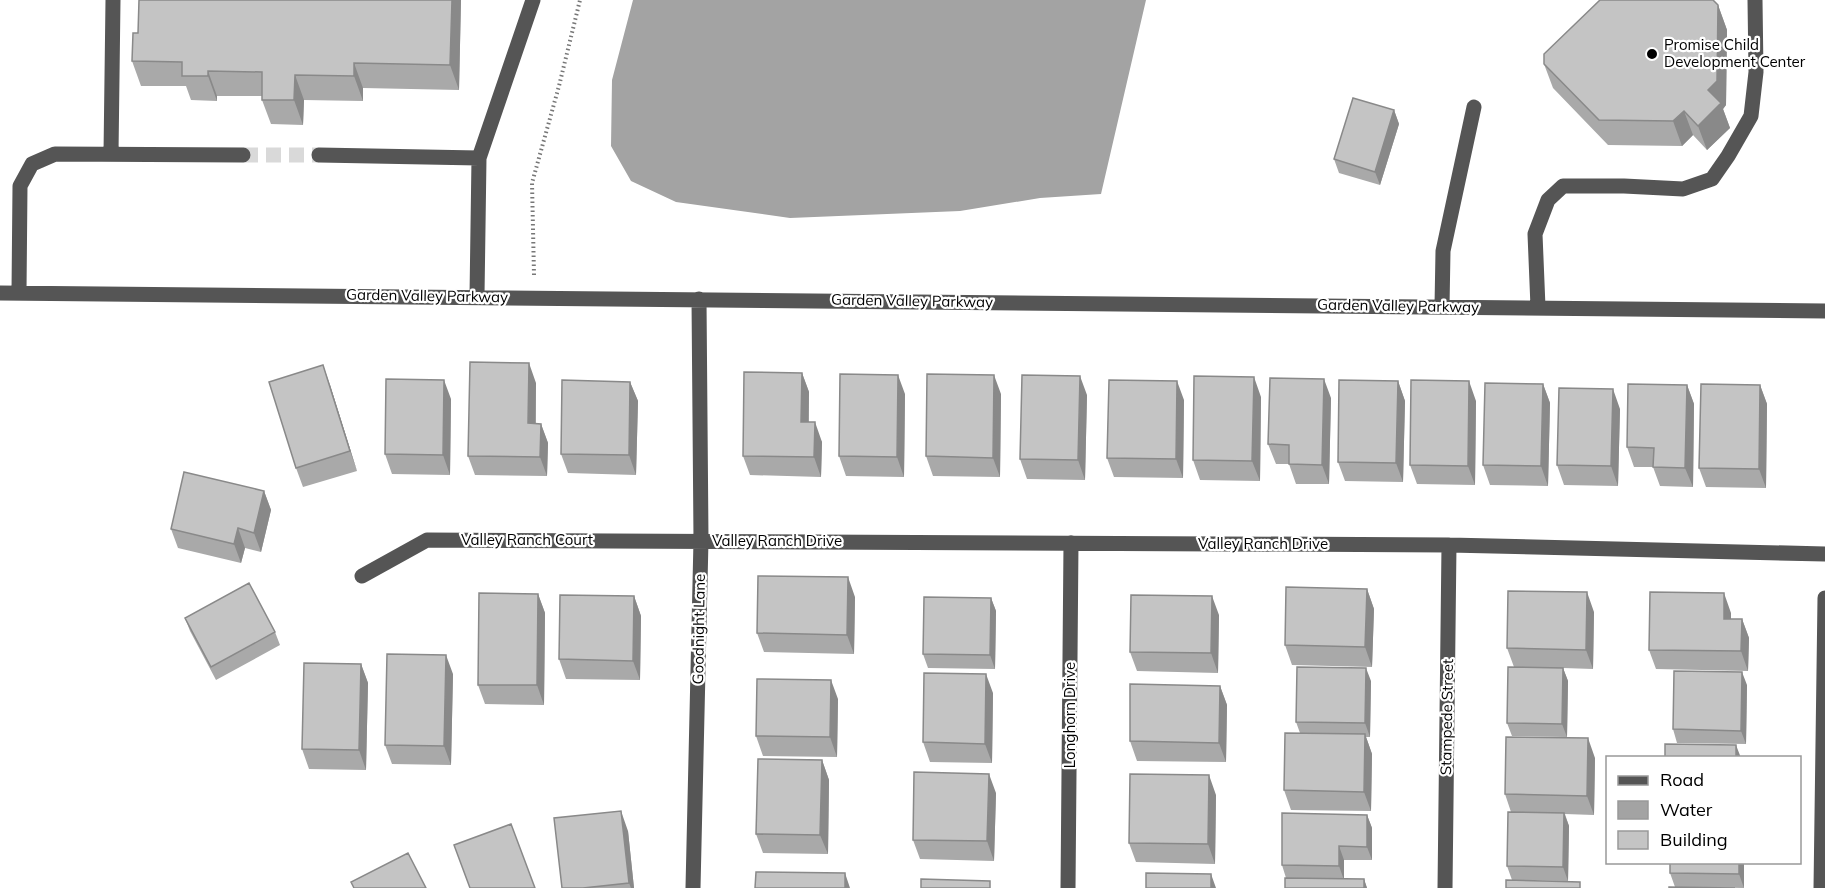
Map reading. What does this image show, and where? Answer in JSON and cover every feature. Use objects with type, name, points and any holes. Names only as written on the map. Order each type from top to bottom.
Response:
[{"type":"street","points":[[111,154],[113,0]]},
{"type":"street","points":[[477,296],[479,158],[533,0]]},
{"type":"street","points":[[1538,308],[1535,234],[1548,200],[1563,186],[1683,189],[1712,179],[1750,116],[1756,72],[1755,0]]},
{"type":"street","points":[[1442,307],[1443,250],[1474,107]]},
{"type":"street","points":[[19,292],[20,186],[32,164],[55,154],[243,155]]},
{"type":"street","points":[[319,155],[479,158]]},
{"type":"street","name":"Garden Valley Parkway","points":[[0,293],[1825,311]]},
{"type":"street","name":"Goodnight Lane","points":[[693,888],[701,540],[699,299]]},
{"type":"street","name":"Valley Ranch Court","points":[[362,576],[427,540],[701,540]]},
{"type":"street","name":"Valley Ranch Drive","points":[[701,540],[1449,545],[1825,554]]},
{"type":"street","name":"Longhorn Drive","points":[[1068,888],[1071,543]]},
{"type":"street","name":"Stampede Street","points":[[1445,888],[1449,545]]},
{"type":"street","points":[[1821,888],[1825,598]]},
{"type":"path","points":[[534,297],[535,237],[532,183],[580,0]]},
{"type":"water","points":[[633,0],[1146,0],[1101,194],[1040,198],[960,211],[790,218],[676,202],[631,181],[611,146],[612,80]]},
{"type":"building","points":[[139,0],[452,0],[450,65],[354,63],[354,76],[295,75],[294,100],[262,100],[262,72],[208,71],[208,76],[182,76],[182,62],[132,61],[133,33],[138,33]]},
{"type":"building","name":"Promise Child Development Center","points":[[1600,0],[1713,0],[1718,5],[1717,81],[1708,90],[1721,103],[1698,126],[1684,111],[1673,121],[1599,120],[1544,64],[1544,54]]},
{"type":"building","points":[[1353,98],[1394,110],[1375,172],[1334,159]]},
{"type":"building","points":[[470,362],[529,363],[528,423],[541,424],[540,457],[468,456]]},
{"type":"building","points":[[323,365],[350,451],[296,468],[269,382]]},
{"type":"building","points":[[744,372],[802,373],[801,422],[815,422],[814,457],[743,456]]},
{"type":"building","points":[[840,374],[898,375],[897,457],[839,456]]},
{"type":"building","points":[[927,374],[994,375],[993,458],[926,456]]},
{"type":"building","points":[[1022,375],[1080,376],[1078,460],[1020,459]]},
{"type":"building","points":[[1194,376],[1254,377],[1252,461],[1193,460]]},
{"type":"building","points":[[1270,378],[1324,379],[1322,465],[1289,464],[1289,445],[1268,444]]},
{"type":"building","points":[[386,379],[444,380],[443,455],[385,454]]},
{"type":"building","points":[[562,380],[630,382],[629,455],[561,454]]},
{"type":"building","points":[[1109,380],[1177,381],[1176,459],[1107,458]]},
{"type":"building","points":[[1339,380],[1398,381],[1396,463],[1338,462]]},
{"type":"building","points":[[1411,380],[1469,381],[1468,466],[1410,465]]},
{"type":"building","points":[[1485,383],[1543,384],[1541,466],[1483,465]]},
{"type":"building","points":[[1628,384],[1687,385],[1685,468],[1653,467],[1654,448],[1627,447]]},
{"type":"building","points":[[1701,384],[1760,385],[1759,469],[1699,468]]},
{"type":"building","points":[[1559,388],[1613,389],[1611,466],[1557,465]]},
{"type":"building","points":[[184,472],[264,491],[254,533],[238,528],[234,544],[171,529]]},
{"type":"building","points":[[758,576],[848,577],[847,635],[757,633]]},
{"type":"building","points":[[249,583],[275,632],[211,667],[185,618]]},
{"type":"building","points":[[1286,587],[1367,589],[1365,647],[1285,645]]},
{"type":"building","points":[[1508,591],[1587,592],[1586,650],[1507,648]]},
{"type":"building","points":[[1650,592],[1724,593],[1724,619],[1742,619],[1741,651],[1649,650]]},
{"type":"building","points":[[479,593],[538,594],[537,685],[478,685]]},
{"type":"building","points":[[560,595],[634,596],[633,661],[559,659]]},
{"type":"building","points":[[1131,595],[1212,596],[1211,653],[1130,652]]},
{"type":"building","points":[[924,597],[991,598],[990,655],[923,654]]},
{"type":"building","points":[[387,654],[446,655],[444,746],[385,745]]},
{"type":"building","points":[[304,663],[361,664],[359,750],[302,749]]},
{"type":"building","points":[[1297,667],[1366,668],[1365,723],[1296,722]]},
{"type":"building","points":[[1508,667],[1563,668],[1562,724],[1507,723]]},
{"type":"building","points":[[1674,671],[1742,672],[1741,731],[1673,729]]},
{"type":"building","points":[[924,673],[986,674],[985,744],[923,742]]},
{"type":"building","points":[[757,679],[831,680],[830,737],[756,736]]},
{"type":"building","points":[[1130,684],[1220,686],[1219,743],[1130,741]]},
{"type":"building","points":[[1285,733],[1365,734],[1364,792],[1284,790]]},
{"type":"building","points":[[1506,737],[1588,738],[1587,796],[1505,794]]},
{"type":"building","points":[[1665,744],[1736,745],[1736,756],[1665,756]]},
{"type":"building","points":[[758,759],[822,760],[820,835],[756,834]]},
{"type":"building","points":[[914,772],[989,774],[987,841],[913,840]]},
{"type":"building","points":[[1130,774],[1209,775],[1208,844],[1129,843]]},
{"type":"building","points":[[621,811],[629,883],[562,888],[554,818]]},
{"type":"building","points":[[1508,812],[1564,813],[1563,867],[1507,866]]},
{"type":"building","points":[[1282,813],[1367,815],[1367,847],[1339,846],[1339,866],[1282,865]]},
{"type":"building","points":[[511,824],[535,888],[470,888],[454,845]]},
{"type":"building","points":[[408,853],[426,888],[354,888],[351,882]]},
{"type":"building","points":[[1670,864],[1739,864],[1739,874],[1670,873]]},
{"type":"building","points":[[756,872],[845,873],[845,888],[755,888]]},
{"type":"building","points":[[1146,873],[1211,874],[1211,888],[1146,888]]},
{"type":"building","points":[[1285,878],[1364,879],[1364,888],[1285,888]]},
{"type":"building","points":[[921,879],[990,881],[990,888],[921,888]]},
{"type":"building","points":[[1506,880],[1580,882],[1580,888],[1506,888]]},
{"type":"building","points":[[1669,887],[1735,888],[1669,888]]},
{"type":"tunnel","points":[[243,155],[319,155]]},
{"type":"place","name":"Promise Child Development Center","points":[[1652,54]]}]
